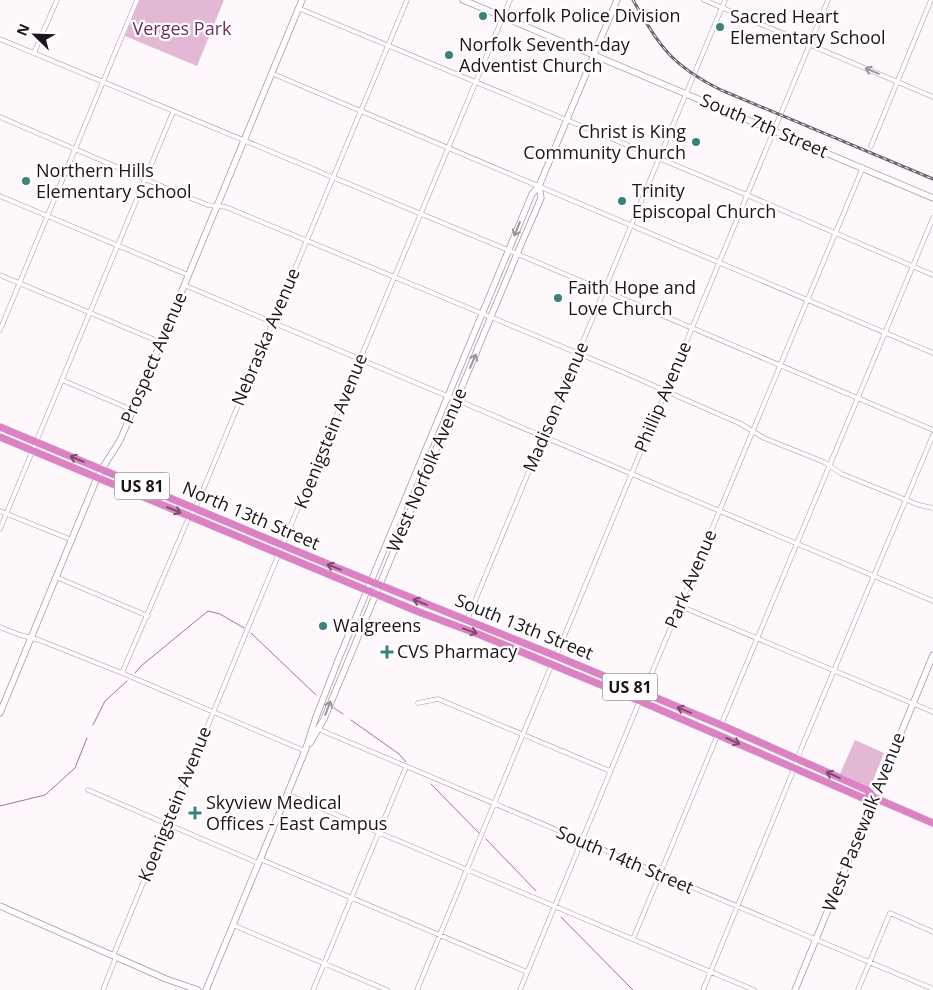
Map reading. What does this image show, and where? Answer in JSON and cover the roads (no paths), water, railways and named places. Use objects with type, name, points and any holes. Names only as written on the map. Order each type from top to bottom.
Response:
[{"type":"highway","name":"North 13th Street","points":[[0,427],[375,584]]},
{"type":"highway","name":"North 13th Street","points":[[0,437],[376,594]]},
{"type":"highway","name":"South 13th Street","points":[[375,584],[556,656],[721,725],[867,790],[875,798],[933,823]]},
{"type":"highway","name":"South 13th Street","points":[[376,594],[552,664],[863,798],[875,798]]},
{"type":"street","points":[[34,54],[58,0]]},
{"type":"street","points":[[0,330],[137,0]]},
{"type":"street","name":"Prospect Avenue","points":[[0,713],[97,478],[101,469],[116,449],[302,0]]},
{"type":"street","name":"Nebraska Avenue","points":[[122,673],[189,517],[195,509],[407,0]]},
{"type":"street","name":"South 7th Street","points":[[463,0],[933,198]]},
{"type":"street","name":"Koenigstein Avenue","points":[[103,990],[167,824],[213,712],[510,0]]},
{"type":"street","name":"West Norfolk Avenue","points":[[305,751],[318,729],[376,594],[375,584],[448,397],[508,250],[532,194],[539,186],[617,0]]},
{"type":"street","points":[[704,0],[933,97]]},
{"type":"street","name":"Madison Avenue","points":[[467,620],[725,0]]},
{"type":"street","name":"Phillip Avenue","points":[[556,656],[828,0]]},
{"type":"street","points":[[870,146],[931,0]]},
{"type":"street","points":[[298,8],[835,232],[933,275]]},
{"type":"street","points":[[0,40],[518,254],[933,430]]},
{"type":"street","points":[[271,73],[933,353]]},
{"type":"street","points":[[0,529],[173,112]]},
{"type":"street","points":[[0,117],[208,205],[226,207],[491,317],[742,424],[764,438],[829,465],[842,474],[919,505],[933,508]]},
{"type":"street","name":"Park Avenue","points":[[520,990],[863,167]]},
{"type":"street","name":"West Norfolk Avenue","points":[[206,990],[305,751],[316,717],[368,590],[375,584],[518,254],[541,198],[539,186]]},
{"type":"street","points":[[0,196],[188,275]]},
{"type":"street","points":[[721,725],[856,398],[933,218]]},
{"type":"street","points":[[0,276],[160,342]]},
{"type":"street","points":[[184,286],[933,601]]},
{"type":"street","points":[[62,380],[132,410]]},
{"type":"street","points":[[703,990],[801,749],[933,435]]},
{"type":"street","points":[[0,511],[72,540]]},
{"type":"street","points":[[56,577],[148,616]]},
{"type":"street","points":[[680,606],[933,712]]},
{"type":"street","points":[[0,627],[39,640],[122,673],[305,751]]},
{"type":"street","name":"West Pasewalk Avenue","points":[[795,990],[933,655]]},
{"type":"street","points":[[416,990],[552,664]]},
{"type":"street","points":[[418,703],[438,699],[610,771]]},
{"type":"street","name":"South 14th Street","points":[[318,729],[933,989]]},
{"type":"street","points":[[633,939],[718,734]]},
{"type":"street","points":[[313,990],[406,767]]},
{"type":"street","points":[[88,790],[527,972]]},
{"type":"street","points":[[287,794],[754,990]]},
{"type":"street","points":[[0,906],[166,979],[198,990]]},
{"type":"street","points":[[858,990],[890,913],[933,932]]},
{"type":"street","points":[[233,925],[387,990]]},
{"type":"waterway","points":[[135,673],[208,611],[220,614],[244,628]]},
{"type":"waterway","points":[[251,633],[316,695]]},
{"type":"waterway","points":[[93,725],[105,701],[127,681]]},
{"type":"waterway","points":[[334,708],[343,714]]},
{"type":"waterway","points":[[351,720],[399,754],[406,762]]},
{"type":"waterway","points":[[0,806],[45,795],[75,768],[87,738]]},
{"type":"waterway","points":[[431,784],[479,833]]},
{"type":"waterway","points":[[486,839],[536,891]]},
{"type":"waterway","points":[[561,917],[633,990]]},
{"type":"railway","points":[[633,0],[651,30],[668,53],[678,63],[704,81],[721,90],[933,179]]},
{"type":"place","name":"Norfolk Police Division","points":[[483,16]]},
{"type":"place","name":"Sacred Heart Elementary School","points":[[720,27]]},
{"type":"place","name":"Norfolk Seventh-day Adventist Church","points":[[449,55]]},
{"type":"place","name":"Christ is King Community Church","points":[[696,142]]},
{"type":"place","name":"Northern Hills Elementary School","points":[[26,181]]},
{"type":"place","name":"Trinity Episcopal Church","points":[[622,201]]},
{"type":"place","name":"Faith Hope and Love Church","points":[[558,298]]},
{"type":"place","name":"Walgreens","points":[[323,626]]},
{"type":"place","name":"CVS Pharmacy","points":[[387,652]]},
{"type":"place","name":"Skyview Medical Offices - East Campus","points":[[195,813]]},
{"type":"park label","name":"Verges Park","points":[[182,29]]}]
